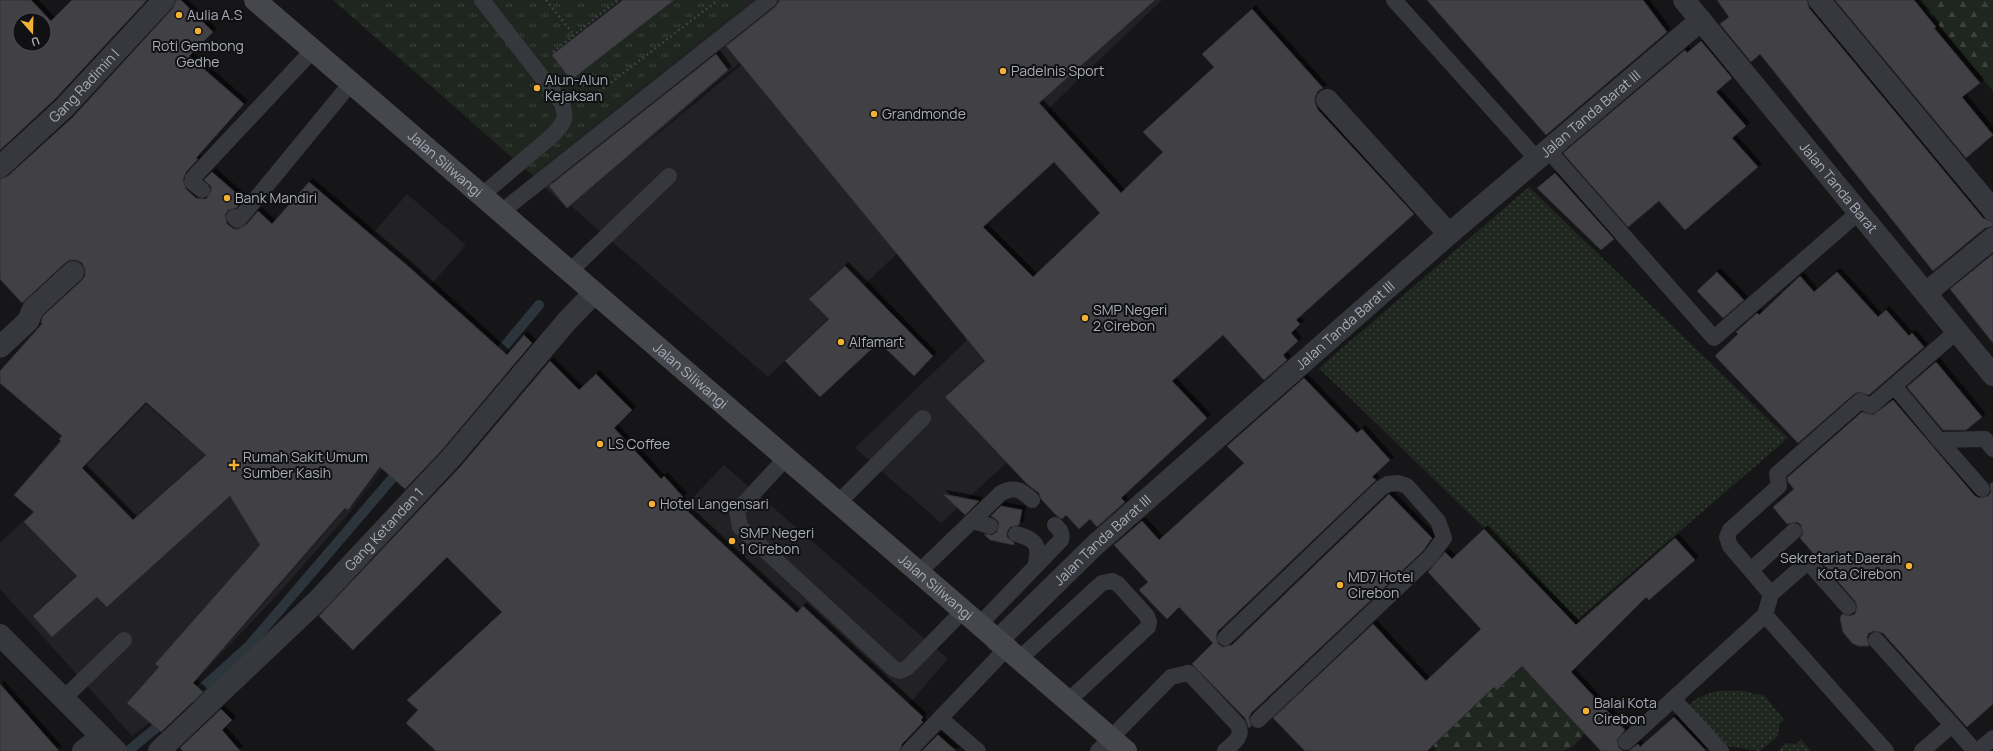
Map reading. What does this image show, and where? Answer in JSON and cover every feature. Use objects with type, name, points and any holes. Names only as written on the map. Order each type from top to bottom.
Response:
[{"type":"main road","name":"Jalan Siliwangi","points":[[255,0],[1068,701],[1112,747]]},
{"type":"street","name":"Gang Radimin l","points":[[0,167],[64,108],[164,0]]},
{"type":"street","name":"Jalan Tanda Barat","points":[[1684,0],[1993,375]]},
{"type":"street","points":[[1819,0],[1993,210]]},
{"type":"street","name":"Jalan Tanda Barat III","points":[[1008,649],[1095,544],[1449,234],[1701,20]]},
{"type":"street","points":[[1327,100],[1449,234]]},
{"type":"street","points":[[1926,293],[1993,238]]},
{"type":"street","points":[[0,347],[28,322],[33,309],[73,272]]},
{"type":"street","name":"Gang Ketandan 1","points":[[159,751],[318,600],[451,458],[567,321],[594,293]]},
{"type":"street","points":[[0,636],[108,744],[84,751]]},
{"type":"lane","points":[[481,196],[554,134],[564,123],[566,118],[562,103],[482,0]]},
{"type":"lane","points":[[501,212],[769,0]]},
{"type":"lane","points":[[1394,0],[1543,154],[1714,338],[1859,212]]},
{"type":"lane","points":[[202,190],[192,182],[193,178],[313,50]]},
{"type":"lane","points":[[234,217],[237,220],[240,218],[350,83]]},
{"type":"lane","points":[[569,272],[669,176]]},
{"type":"lane","points":[[1771,594],[1730,546],[1727,537],[1730,530],[1780,486],[1777,474],[1860,401],[1871,406],[1957,331]]},
{"type":"lane","points":[[1894,386],[1982,489]]},
{"type":"lane","points":[[838,503],[922,418]]},
{"type":"lane","points":[[1939,440],[1985,439],[1993,449]]},
{"type":"lane","points":[[786,458],[737,511],[740,527],[894,669],[900,671],[907,668],[1035,568],[1061,540],[1061,531],[1055,525]]},
{"type":"lane","points":[[1225,638],[1381,488],[1388,484],[1398,483],[1407,486],[1438,521],[1444,538],[1430,556],[1258,720]]},
{"type":"lane","points":[[918,573],[1001,493],[1007,489],[1023,491],[1032,500]]},
{"type":"lane","points":[[972,521],[990,526]]},
{"type":"lane","points":[[1751,570],[1794,532]]},
{"type":"lane","points":[[1016,534],[1033,540],[1037,546],[1038,557],[1035,568]]},
{"type":"lane","points":[[1626,742],[1765,615],[1771,594],[1803,566],[1810,564],[1848,607]]},
{"type":"lane","points":[[909,751],[1008,649],[1102,583],[1112,581],[1118,584],[1147,616],[1150,622],[1148,627],[1068,701]]},
{"type":"lane","points":[[1765,615],[1886,751]]},
{"type":"lane","points":[[63,699],[124,640]]},
{"type":"lane","points":[[1876,640],[1974,751],[1980,750],[1993,738]]},
{"type":"lane","points":[[1112,747],[1170,677],[1188,673],[1238,725],[1240,735],[1225,751]]},
{"type":"lane","points":[[1673,699],[1721,751]]},
{"type":"lane","points":[[940,718],[978,751]]},
{"type":"lane","points":[[1922,751],[1952,725]]},
{"type":"path","points":[[546,0],[574,35]]},
{"type":"path","points":[[549,55],[618,0]]},
{"type":"path","points":[[581,96],[586,102],[718,0]]},
{"type":"shaded area","points":[[751,0],[818,0],[716,82],[636,152],[820,0],[1162,0],[768,377],[571,206],[568,209],[532,175]]},
{"type":"shaded area","name":"SMP Negeri 2 Cirebon","points":[[1203,113],[1050,423],[941,523],[855,448]]},
{"type":"shaded area","name":"Rumah Sakit Umum Sumber Kasih","points":[[407,194],[466,245],[318,413],[383,468],[350,512],[279,593],[174,704],[132,736],[0,589],[0,543],[83,464],[86,466],[146,404],[181,435],[185,432],[193,439]]},
{"type":"shaded area","name":"SMP Negeri 1 Cirebon","points":[[724,465],[948,659],[868,751],[578,617]]},
{"type":"green space","name":"Alun-Alun Kejaksan","points":[[333,0],[751,0],[532,175]]},
{"type":"green space","points":[[1918,0],[1993,0],[1993,91]]},
{"type":"green space","points":[[1529,187],[1788,438],[1578,619],[1319,368]]},
{"type":"green space","points":[[1516,655],[1586,731],[1579,741],[1570,748],[1562,751],[1436,751],[1431,739]]},
{"type":"green space","points":[[1715,691],[1744,691],[1765,696],[1784,720],[1779,724],[1778,736],[1760,751],[1720,745],[1686,708],[1696,699]]},
{"type":"green space","points":[[1801,739],[1811,751],[1778,751],[1786,743],[1796,744]]},
{"type":"building","points":[[0,0],[31,0],[42,12],[12,12],[12,52],[52,52],[52,20],[72,0],[147,0],[55,99],[0,150]]},
{"type":"building","points":[[176,0],[181,0],[213,32],[189,56],[244,104],[196,158],[198,159],[186,172],[183,180],[186,189],[196,198],[206,199],[211,191],[211,186],[204,180],[212,172],[243,199],[236,208],[228,210],[225,215],[227,224],[234,229],[238,229],[247,224],[258,211],[272,224],[309,182],[409,267],[507,355],[524,335],[532,343],[442,450],[405,489],[380,467],[348,510],[345,508],[193,683],[203,692],[161,732],[127,703],[159,667],[155,664],[260,545],[230,496],[107,607],[97,597],[52,637],[33,616],[77,576],[24,522],[34,512],[14,495],[61,441],[59,439],[62,436],[0,383],[0,371],[42,324],[41,322],[43,316],[81,281],[85,276],[85,270],[82,263],[76,260],[70,260],[22,303],[0,279],[0,179],[8,176],[73,117],[173,8]],"holes":[[[146,402],[206,455],[133,520],[82,468]]]},
{"type":"building","points":[[623,0],[674,0],[571,80],[552,55]]},
{"type":"building","points":[[780,0],[1155,0],[1039,103],[1121,193],[1163,152],[1143,132],[1214,67],[1202,54],[1252,9],[1323,88],[1318,91],[1315,97],[1315,103],[1318,110],[1414,214],[1296,320],[1300,324],[1291,333],[1298,341],[1283,355],[1287,360],[1264,380],[1223,335],[1172,381],[1207,418],[1121,498],[1125,502],[1097,527],[1090,519],[1079,529],[1066,515],[1062,519],[1057,516],[1041,499],[1039,493],[1027,484],[945,397],[985,361],[726,46],[775,7]],"holes":[[[1054,162],[1100,213],[1033,277],[983,227]]]},
{"type":"building","points":[[1427,0],[1643,0],[1667,32],[1546,135]]},
{"type":"building","points":[[1717,0],[1807,0],[1809,8],[1983,218],[1993,222],[1993,226],[1985,228],[1933,271],[1760,54],[1751,62],[1720,24],[1729,17]]},
{"type":"building","points":[[1835,0],[1914,0],[1936,27],[1934,28],[1980,83],[1962,97],[1993,135],[1966,158]]},
{"type":"building","points":[[1701,41],[1732,78],[1716,92],[1746,126],[1732,138],[1758,167],[1685,230],[1659,201],[1628,227],[1563,153],[1685,50],[1687,53]]},
{"type":"building","points":[[716,54],[728,70],[567,208],[549,186]]},
{"type":"building","points":[[1555,173],[1614,239],[1601,250],[1537,188]]},
{"type":"building","points":[[1993,254],[1993,343],[1950,289]]},
{"type":"building","points":[[845,266],[933,356],[914,376],[879,342],[820,397],[785,361],[829,319],[809,299]]},
{"type":"building","points":[[1717,272],[1744,300],[1723,318],[1697,291]]},
{"type":"building","points":[[1837,272],[1878,317],[1886,310],[1909,336],[1912,333],[1924,347],[1869,395],[1859,392],[1854,394],[1798,443],[1715,356],[1738,334],[1736,332],[1757,313],[1759,315],[1800,276],[1814,292]]},
{"type":"building","points":[[550,361],[579,390],[596,374],[632,410],[614,428],[661,479],[664,476],[683,497],[679,500],[684,504],[682,506],[797,613],[803,606],[923,717],[921,720],[923,722],[902,744],[900,751],[436,751],[406,723],[418,710],[407,700],[502,612],[447,557],[353,650],[319,616],[460,467]]},
{"type":"building","points":[[1936,362],[1982,417],[1966,430],[1943,430],[1907,387]]},
{"type":"building","points":[[1304,378],[1357,433],[1362,429],[1390,460],[1372,477],[1376,480],[1218,631],[1216,636],[1218,644],[1223,647],[1232,645],[1389,494],[1432,538],[1423,551],[1251,713],[1249,718],[1251,726],[1249,728],[1245,718],[1192,664],[1213,643],[1179,607],[1167,619],[1139,590],[1148,582],[1114,545],[1142,521],[1159,540],[1244,463],[1227,446]]},
{"type":"building","name":"Sekretariat Daerah Kota Cirebon","points":[[1893,400],[1975,496],[1979,498],[1988,496],[1991,492],[1990,484],[1993,482],[1993,704],[1967,727],[1883,633],[1874,631],[1869,633],[1867,637],[1869,646],[1858,646],[1852,643],[1843,632],[1840,618],[1842,614],[1850,616],[1855,614],[1857,606],[1855,601],[1800,538],[1803,534],[1801,525],[1797,522],[1787,524],[1773,507],[1794,489],[1788,482],[1787,478],[1862,412],[1873,415]]},
{"type":"building","points":[[943,494],[979,501],[965,515]]},
{"type":"building","points":[[1001,506],[1022,510],[1019,525],[1010,527],[1007,532],[1007,537],[1014,543],[1014,545],[990,540],[984,534],[992,535],[997,532],[999,523],[991,516]]},
{"type":"building","points":[[1484,529],[1576,625],[1675,538],[1695,560],[1649,600],[1646,597],[1571,672],[1625,730],[1617,740],[1619,748],[1623,751],[1601,751],[1522,666],[1497,690],[1494,687],[1427,751],[1305,751],[1273,718],[1373,624],[1426,681],[1481,629],[1428,572],[1445,552],[1452,559]]},
{"type":"building","points":[[0,684],[59,751],[0,751]]},
{"type":"building","points":[[221,709],[232,720],[222,730],[240,751],[183,751],[180,748]]},
{"type":"building","name":"Balai Kota Cirebon","points":[[1674,717],[1706,751],[1629,751],[1638,744],[1640,747]]},
{"type":"building","points":[[938,735],[956,751],[922,751]]},
{"type":"waterway","points":[[493,360],[539,305]]},
{"type":"waterway","points":[[191,698],[249,646],[401,468]]},
{"type":"waterway","points":[[128,751],[167,719]]},
{"type":"place","name":"Aulia A.S","points":[[179,15]]},
{"type":"place","name":"Roti Gembong Gedhe","points":[[198,31]]},
{"type":"place","name":"Padelnis Sport","points":[[1003,71]]},
{"type":"place","name":"Alun-Alun Kejaksan","points":[[537,88]]},
{"type":"place","name":"Grandmonde","points":[[874,114]]},
{"type":"place","name":"Bank Mandiri","points":[[227,198]]},
{"type":"place","name":"SMP Negeri 2 Cirebon","points":[[1085,318]]},
{"type":"place","name":"Alfamart","points":[[841,342]]},
{"type":"place","name":"LS Coffee","points":[[600,444]]},
{"type":"place","name":"Rumah Sakit Umum Sumber Kasih","points":[[234,465]]},
{"type":"place","name":"Hotel Langensari","points":[[652,504]]},
{"type":"place","name":"SMP Negeri 1 Cirebon","points":[[732,541]]},
{"type":"place","name":"Sekretariat Daerah Kota Cirebon","points":[[1909,566]]},
{"type":"place","name":"MD7 Hotel Cirebon","points":[[1340,585]]},
{"type":"place","name":"Balai Kota Cirebon","points":[[1586,711]]}]
